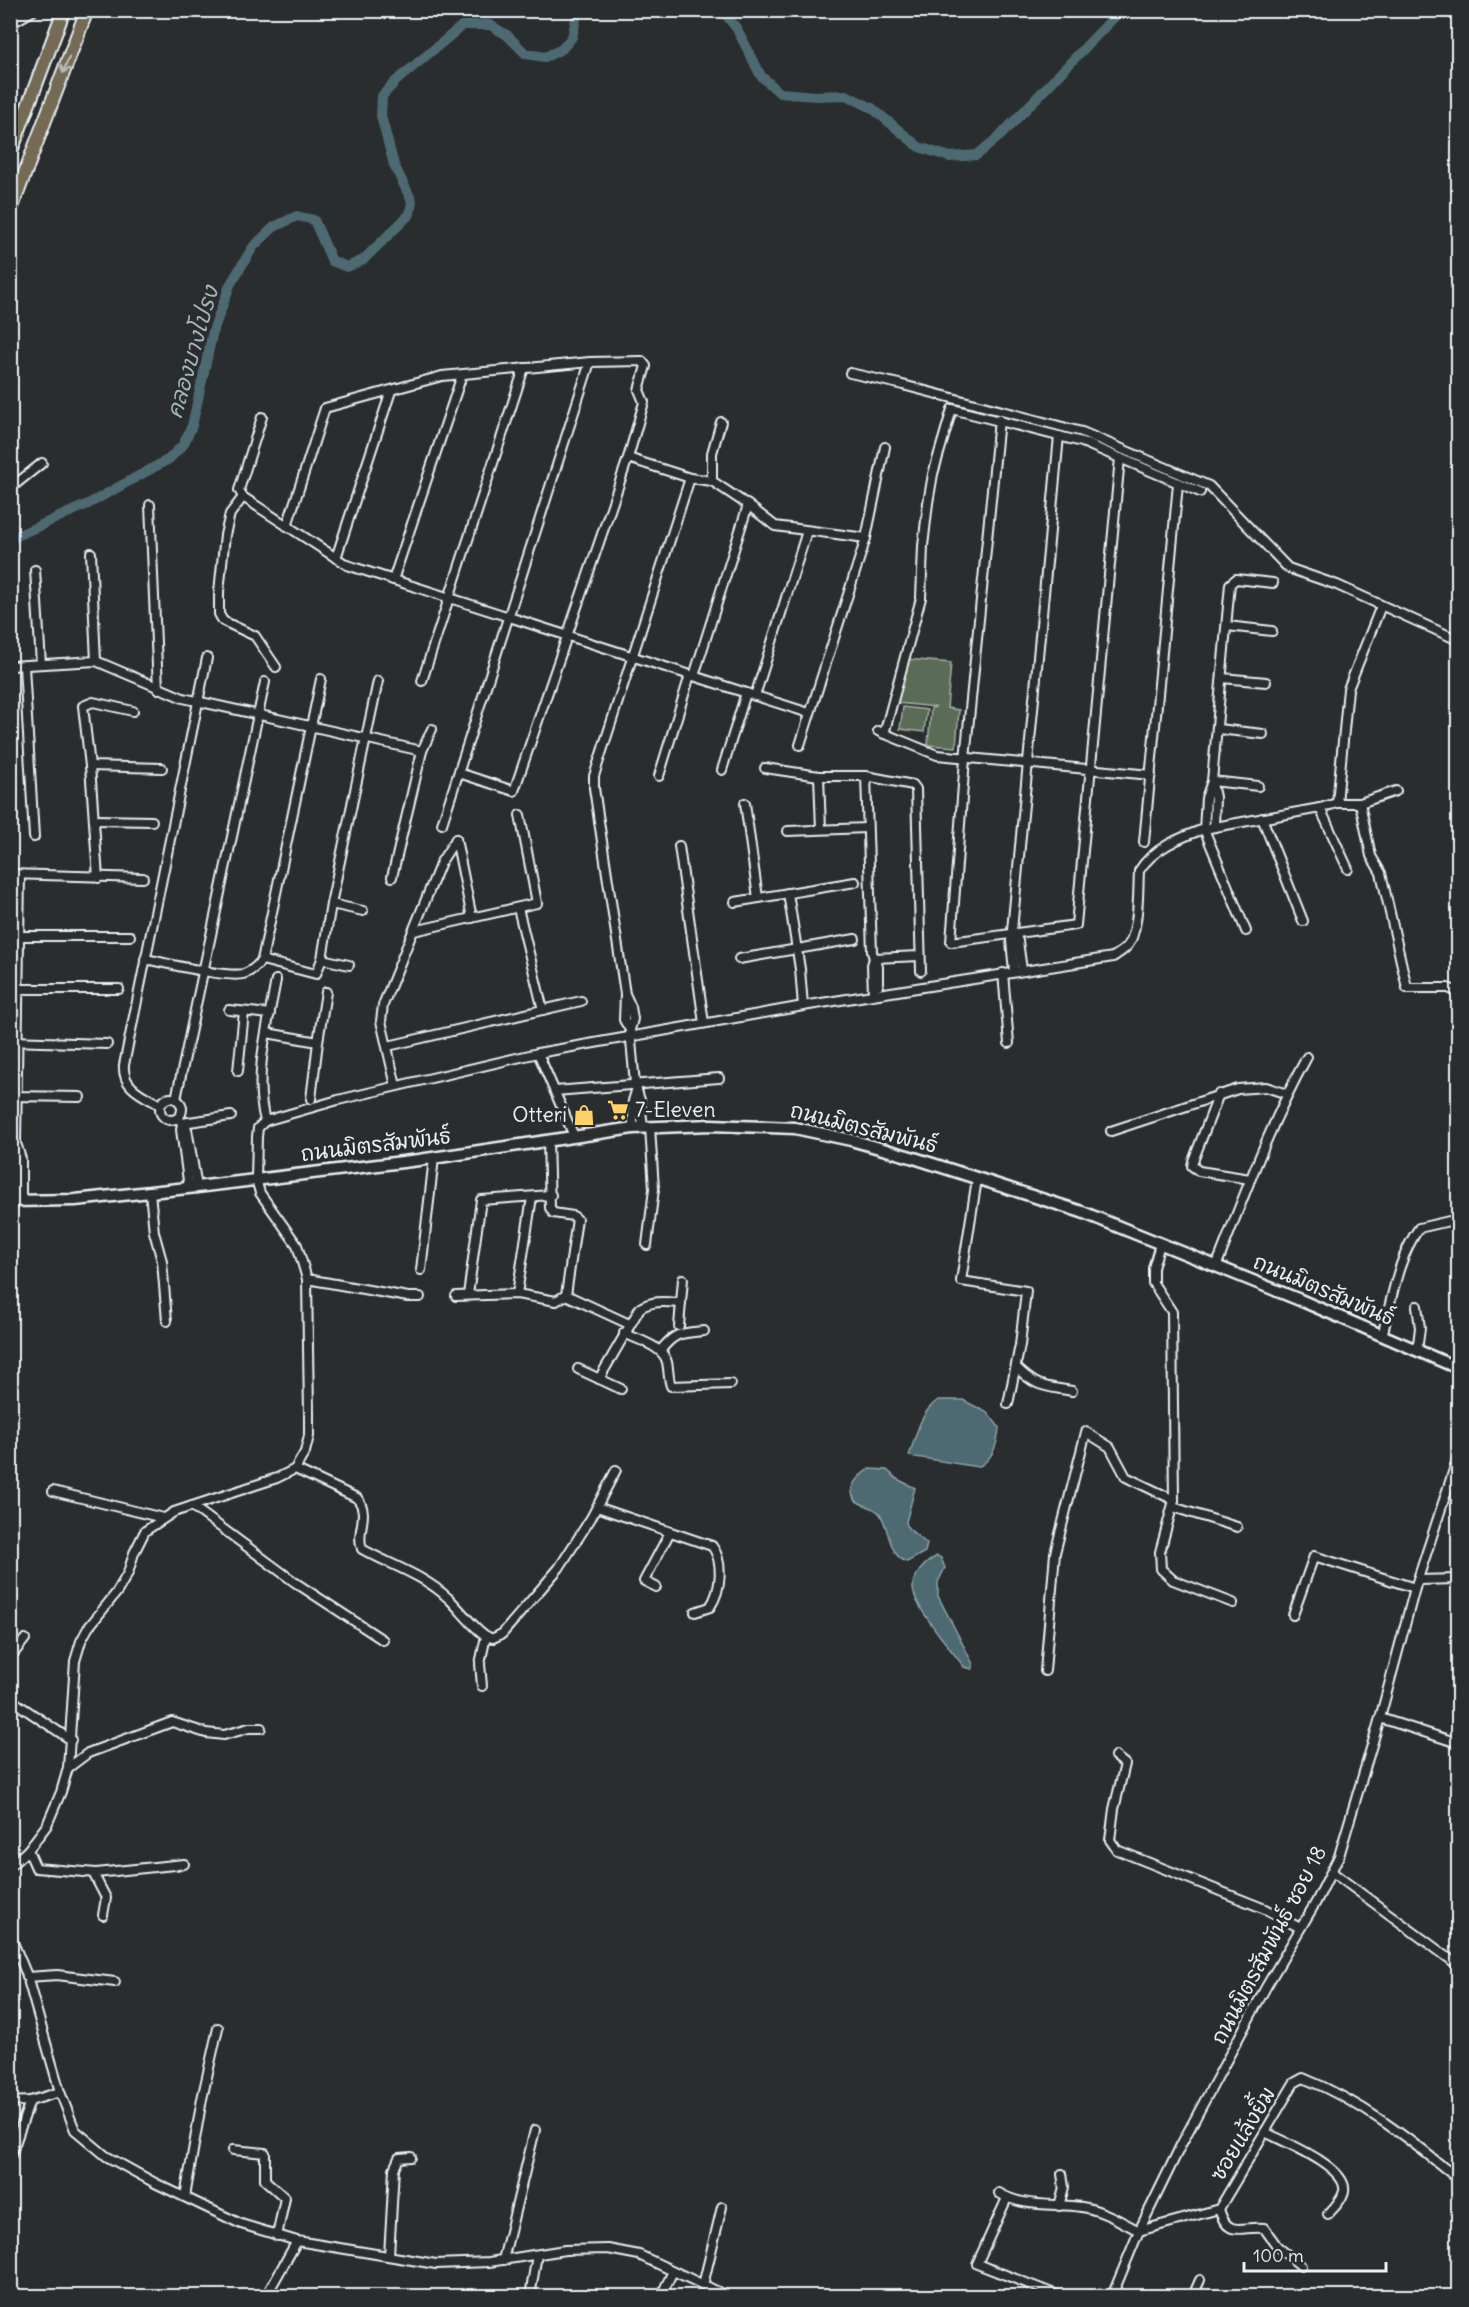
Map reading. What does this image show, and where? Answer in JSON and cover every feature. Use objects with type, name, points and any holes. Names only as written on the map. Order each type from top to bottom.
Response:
[{"type":"main road","points":[[10,154],[64,10]]},
{"type":"main road","points":[[10,212],[87,10]]},
{"type":"street","points":[[10,24],[34,10]]},
{"type":"street","points":[[287,526],[325,408],[442,376],[590,362],[642,361],[646,366],[639,390],[644,402],[628,458],[514,792],[459,773]]},
{"type":"street","points":[[442,824],[590,362]]},
{"type":"street","points":[[422,681],[524,368]]},
{"type":"street","points":[[850,373],[1082,432],[1209,486],[1288,568],[1337,585],[1458,640]]},
{"type":"street","points":[[393,580],[462,375]]},
{"type":"street","points":[[336,558],[391,391]]},
{"type":"street","points":[[1151,775],[937,755],[881,733],[921,598],[923,546],[928,503],[933,474],[952,409],[1082,442],[1200,492]]},
{"type":"street","points":[[262,417],[239,490],[243,496],[347,565],[809,713]]},
{"type":"street","points":[[999,420],[965,759],[951,942],[1076,925],[1120,458]]},
{"type":"street","points":[[712,481],[712,453],[721,422]]},
{"type":"street","points":[[1018,971],[1011,941],[1014,933],[1059,436]]},
{"type":"street","points":[[800,744],[866,538],[885,447]]},
{"type":"street","points":[[628,458],[690,478],[712,481],[775,526],[866,538]]},
{"type":"street","points":[[10,485],[12,487],[42,463]]},
{"type":"street","points":[[647,1245],[654,1189],[642,1128],[633,1101],[635,1087],[631,1033],[633,1019],[625,994],[594,776],[690,478]]},
{"type":"street","points":[[1144,842],[1178,484]]},
{"type":"street","points":[[243,496],[230,514],[225,535],[219,614],[223,621],[255,636],[276,667]]},
{"type":"street","points":[[150,505],[158,689]]},
{"type":"street","points":[[659,776],[748,505]]},
{"type":"street","points":[[755,696],[807,531]]},
{"type":"street","points":[[91,553],[96,661]]},
{"type":"street","points":[[35,570],[41,664]]},
{"type":"street","points":[[1246,931],[1204,829],[1206,798],[1212,781],[1218,729],[1230,585],[1236,579],[1273,583]]},
{"type":"street","points":[[1337,803],[1348,689],[1381,606]]},
{"type":"street","points":[[1227,626],[1272,631]]},
{"type":"street","points":[[160,1105],[130,1086],[123,1073],[207,658]]},
{"type":"street","points":[[10,666],[96,661],[158,689],[199,701],[422,751]]},
{"type":"street","points":[[24,666],[34,837]]},
{"type":"street","points":[[1222,678],[1266,682]]},
{"type":"street","points":[[146,959],[204,971],[240,974],[251,970],[261,960],[321,679]]},
{"type":"street","points":[[261,960],[316,974],[322,959],[331,904],[378,681]]},
{"type":"street","points":[[193,1187],[181,1130],[182,1107],[176,1099],[265,682]]},
{"type":"street","points":[[722,770],[746,693]]},
{"type":"street","points":[[98,878],[95,820],[83,706],[93,702],[133,711]]},
{"type":"street","points":[[392,877],[422,751],[432,729]]},
{"type":"street","points":[[1218,729],[1263,734]]},
{"type":"street","points":[[90,766],[162,768]]},
{"type":"street","points":[[765,768],[819,776],[866,776],[913,784],[916,789],[921,971]]},
{"type":"street","points":[[819,776],[820,830]]},
{"type":"street","points":[[866,776],[874,958],[872,966],[876,994]]},
{"type":"street","points":[[1212,781],[1257,786]]},
{"type":"street","points":[[1212,781],[1215,797],[1214,827]]},
{"type":"street","points":[[10,1866],[28,1850],[46,1825],[61,1792],[68,1768],[75,1661],[81,1641],[88,1628],[117,1592],[128,1573],[134,1553],[145,1531],[163,1518],[192,1506],[277,1478],[295,1469],[305,1452],[309,1436],[307,1279],[297,1245],[260,1193],[256,1179],[258,1128],[265,1121],[396,1086],[631,1033],[1113,957],[1124,950],[1134,930],[1139,871],[1144,863],[1161,849],[1188,834],[1204,829],[1337,803],[1360,803],[1396,791]]},
{"type":"street","points":[[745,803],[758,898]]},
{"type":"street","points":[[1360,803],[1371,856],[1381,873],[1407,988],[1448,988],[1458,992]]},
{"type":"street","points":[[1320,808],[1348,868]]},
{"type":"street","points":[[414,931],[537,903],[520,815]]},
{"type":"street","points":[[1262,818],[1303,921]]},
{"type":"street","points":[[95,820],[152,821]]},
{"type":"street","points":[[788,831],[867,828]]},
{"type":"street","points":[[396,1086],[381,1021],[383,1005],[441,862],[456,839],[472,918]]},
{"type":"street","points":[[679,846],[704,1023]]},
{"type":"street","points":[[10,874],[142,878]]},
{"type":"street","points":[[15,1201],[13,1158],[16,1142],[15,936],[20,875]]},
{"type":"street","points":[[735,902],[855,882]]},
{"type":"street","points":[[788,893],[800,969],[805,980],[806,1006]]},
{"type":"street","points":[[331,904],[363,911]]},
{"type":"street","points":[[518,908],[543,1010]]},
{"type":"street","points":[[15,936],[130,936]]},
{"type":"street","points":[[739,959],[855,939]]},
{"type":"street","points":[[874,958],[920,957]]},
{"type":"street","points":[[322,959],[349,965]]},
{"type":"street","points":[[1003,973],[1009,1042]]},
{"type":"street","points":[[265,1121],[261,1107],[261,1068],[276,980]]},
{"type":"street","points":[[15,989],[119,989]]},
{"type":"street","points":[[311,1099],[326,992]]},
{"type":"street","points":[[388,1046],[581,1001]]},
{"type":"street","points":[[229,1010],[270,1014]]},
{"type":"street","points":[[238,1071],[244,1012]]},
{"type":"street","points":[[267,1033],[318,1042]]},
{"type":"street","points":[[14,1041],[107,1044]]},
{"type":"street","points":[[538,1053],[574,1136]]},
{"type":"street","points":[[1216,1267],[1250,1179],[1287,1094],[1307,1058]]},
{"type":"street","points":[[555,1091],[635,1087],[719,1078]]},
{"type":"street","points":[[1110,1131],[1238,1089],[1261,1087],[1287,1094]]},
{"type":"street","points":[[1219,1094],[1192,1161],[1192,1167],[1199,1171],[1250,1179]]},
{"type":"street","points":[[14,1096],[80,1097]]},
{"type":"street","points":[[176,1099],[165,1099],[160,1105],[160,1112],[164,1118],[180,1120],[231,1116]]},
{"type":"street","name":"ถนนมิตรสัมพันธ์","points":[[15,1201],[75,1200],[193,1187],[434,1158],[642,1128],[729,1125],[795,1128],[901,1154],[1082,1212],[1300,1300],[1458,1368]]},
{"type":"street","points":[[456,1296],[517,1294],[556,1301],[566,1294],[578,1219],[573,1215],[553,1213],[550,1208],[548,1141]]},
{"type":"street","points":[[421,1270],[434,1158]]},
{"type":"street","points":[[977,1179],[961,1281],[1026,1291],[1016,1367],[1008,1404]]},
{"type":"street","points":[[150,1192],[154,1232],[162,1261],[167,1321]]},
{"type":"street","points":[[468,1296],[481,1200],[551,1195]]},
{"type":"street","points":[[517,1294],[532,1197]]},
{"type":"street","points":[[1382,1336],[1400,1267],[1411,1240],[1419,1228],[1458,1219]]},
{"type":"street","points":[[1160,1244],[1156,1251],[1153,1282],[1172,1312],[1174,1504],[1160,1552],[1161,1569],[1173,1580],[1233,1603]]},
{"type":"street","points":[[307,1279],[408,1297],[420,1297]]},
{"type":"street","points":[[679,1326],[683,1280]]},
{"type":"street","points":[[566,1294],[629,1324]]},
{"type":"street","points":[[599,1379],[640,1308],[648,1303],[681,1303]]},
{"type":"street","points":[[1417,1306],[1420,1328],[1417,1351]]},
{"type":"street","points":[[661,1350],[669,1340],[680,1333],[704,1331]]},
{"type":"street","points":[[624,1333],[661,1350],[667,1361],[667,1376],[671,1386],[730,1384]]},
{"type":"street","points":[[1016,1367],[1038,1385],[1072,1390]]},
{"type":"street","points":[[578,1369],[621,1389]]},
{"type":"street","points":[[1045,1671],[1055,1553],[1086,1432],[1110,1447],[1126,1477],[1174,1504],[1237,1527]]},
{"type":"street","name":"ถนนมิตรสัมพันธ์ ซอย 18","points":[[1112,2296],[1139,2230],[1182,2143],[1339,1856],[1417,1584],[1458,1457]]},
{"type":"street","points":[[295,1469],[357,1498],[364,1512],[364,1522],[358,1541],[362,1549],[439,1590],[486,1636],[494,1638],[502,1634],[560,1568],[597,1507],[616,1470]]},
{"type":"street","points":[[53,1491],[163,1518]]},
{"type":"street","points":[[192,1506],[296,1583],[383,1640]]},
{"type":"street","points":[[597,1507],[712,1546],[719,1560],[719,1578],[713,1602],[705,1610],[694,1612]]},
{"type":"street","points":[[656,1587],[644,1581],[670,1532]]},
{"type":"street","points":[[1293,1615],[1314,1556],[1417,1584],[1458,1578]]},
{"type":"street","points":[[482,1686],[480,1664],[486,1636]]},
{"type":"street","points":[[10,1658],[25,1639]]},
{"type":"street","points":[[10,1699],[71,1740]]},
{"type":"street","points":[[1380,1718],[1458,1743]]},
{"type":"street","points":[[68,1768],[88,1753],[172,1722],[206,1733],[224,1735],[249,1728],[261,1728]]},
{"type":"street","points":[[1115,1756],[1125,1764],[1114,1809],[1110,1840],[1117,1850],[1266,1909],[1300,1928]]},
{"type":"street","points":[[28,1850],[36,1868],[93,1873],[184,1864]]},
{"type":"street","points":[[1332,1872],[1458,1965]]},
{"type":"street","points":[[93,1873],[106,1898],[103,1915]]},
{"type":"street","points":[[10,1935],[27,1977],[60,2092],[75,2130],[106,2156],[185,2197],[241,2224],[277,2236],[436,2264],[503,2260],[565,2250],[608,2249],[639,2255],[727,2296]]},
{"type":"street","points":[[27,1977],[57,1976],[115,1982]]},
{"type":"street","points":[[185,2197],[202,2099],[218,2028]]},
{"type":"street","name":"ซอยแล้งยิ้ม","points":[[1139,2230],[1219,2209],[1294,2083],[1303,2078],[1353,2102],[1421,2148],[1458,2179]]},
{"type":"street","points":[[10,2102],[30,2101],[60,2092]]},
{"type":"street","points":[[10,2158],[30,2101]]},
{"type":"street","points":[[503,2260],[535,2130]]},
{"type":"street","points":[[1265,2132],[1330,2166],[1344,2190],[1337,2205],[1329,2214]]},
{"type":"street","points":[[233,2150],[265,2153],[265,2180],[285,2198],[277,2236]]},
{"type":"street","points":[[389,2256],[394,2169],[399,2158],[411,2157]]},
{"type":"street","points":[[1059,2206],[1064,2187],[1062,2174]]},
{"type":"street","points":[[999,2193],[1007,2198],[1059,2206],[1084,2207],[1139,2230]]},
{"type":"street","points":[[1007,2198],[977,2264],[1060,2296]]},
{"type":"street","points":[[707,2296],[706,2286],[722,2208]]},
{"type":"street","points":[[1219,2209],[1222,2219],[1230,2228],[1243,2230],[1264,2228],[1277,2246],[1301,2266]]},
{"type":"street","points":[[266,2296],[297,2241]]},
{"type":"street","points":[[530,2296],[537,2254]]},
{"type":"street","points":[[661,2296],[673,2271]]},
{"type":"street","points":[[1193,2296],[1200,2280]]},
{"type":"green space","points":[[906,659],[951,663],[947,708],[959,710],[956,747],[928,745],[931,708],[936,707],[897,703]]},
{"type":"green space","points":[[903,707],[927,710],[924,732],[900,729]]},
{"type":"water","points":[[938,1400],[963,1400],[988,1413],[999,1427],[994,1450],[983,1464],[978,1467],[909,1456],[923,1418]]},
{"type":"water","points":[[869,1469],[887,1470],[897,1479],[915,1488],[906,1522],[908,1528],[927,1544],[925,1552],[907,1562],[896,1554],[880,1514],[873,1508],[859,1503],[853,1496],[854,1484]]},
{"type":"water","points":[[937,1556],[941,1558],[945,1568],[938,1582],[938,1596],[973,1664],[972,1669],[964,1667],[943,1640],[920,1608],[913,1589],[917,1574],[924,1565]]},
{"type":"waterway","name":"คลองบางโปรง","points":[[10,539],[88,504],[169,459],[183,445],[192,426],[213,331],[230,285],[253,247],[274,227],[297,216],[314,220],[332,261],[347,267],[363,260],[410,214],[412,201],[394,165],[381,116],[382,96],[396,81],[463,25],[490,25],[507,35],[526,54],[545,57],[562,49],[572,37],[578,10]]},
{"type":"waterway","name":"คลองบางโปรง","points":[[722,10],[737,29],[761,76],[780,93],[815,96],[846,95],[872,108],[919,147],[950,157],[977,155],[1001,135],[1121,10]]},
{"type":"place","name":"7-Eleven","points":[[618,1110]]},
{"type":"place","name":"Otteri","points":[[584,1115]]}]
